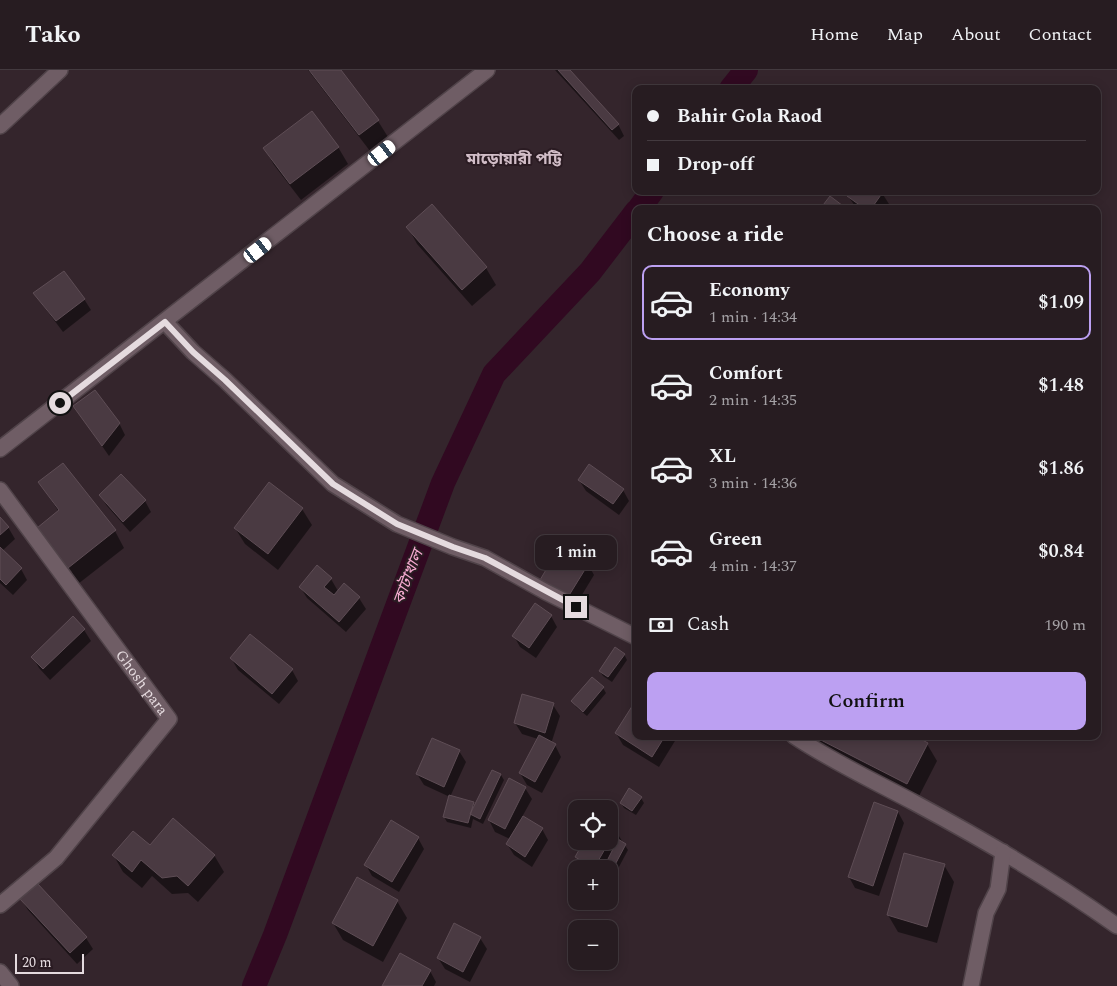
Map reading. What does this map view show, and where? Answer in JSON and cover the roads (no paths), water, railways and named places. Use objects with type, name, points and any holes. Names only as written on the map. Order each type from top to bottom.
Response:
[{"type":"street","points":[[0,126],[60,70]]},
{"type":"street","points":[[0,449],[487,70]]},
{"type":"street","points":[[165,322],[193,352],[225,380],[333,484],[397,524],[485,558],[546,592],[632,635]]},
{"type":"street","name":"Ghosh para","points":[[0,490],[169,719],[56,858],[0,905]]},
{"type":"street","points":[[800,740],[825,756],[914,802],[1004,852],[1117,926]]},
{"type":"street","points":[[971,986],[986,913],[998,889],[1004,852]]},
{"type":"street","points":[[0,972],[11,986]]},
{"type":"waterway","name":"কাটাখাল","points":[[734,85],[746,70]]},
{"type":"waterway","name":"কাটাখাল","points":[[642,205],[649,195]]},
{"type":"waterway","name":"কাটাখাল","points":[[254,986],[275,935],[443,483],[494,374],[590,272],[632,217]]},
{"type":"district","name":"মাড়োয়ারী পট্টি","points":[[514,159]]}]
